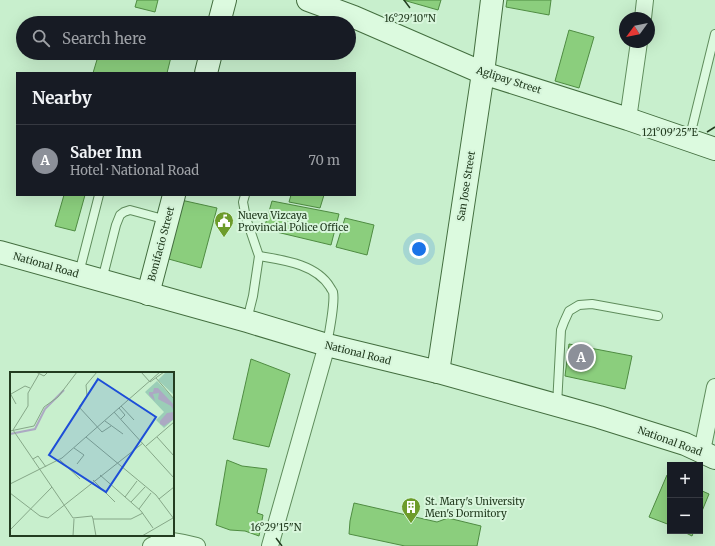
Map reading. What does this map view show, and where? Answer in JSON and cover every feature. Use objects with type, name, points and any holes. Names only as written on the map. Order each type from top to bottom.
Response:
[{"type":"street","points":[[221,16],[225,0]]},
{"type":"street","name":"Aglipay Street","points":[[308,0],[351,16]]},
{"type":"street","name":"San Jose Street","points":[[438,372],[483,72],[492,0]]},
{"type":"street","points":[[644,12],[645,0]]},
{"type":"street","name":"Aglipay Street","points":[[356,18],[483,72],[715,149]]},
{"type":"street","points":[[628,119],[638,48]]},
{"type":"street","points":[[206,72],[209,60]]},
{"type":"street","name":"Bonifacio Street","points":[[148,294],[174,196]]},
{"type":"street","name":"National Road","points":[[0,252],[247,321],[327,345],[438,372],[599,417],[685,444],[708,455]]},
{"type":"street","points":[[270,546],[327,345]]},
{"type":"street","points":[[708,455],[715,387]]},
{"type":"street","points":[[151,546],[161,541],[174,541],[197,546]]},
{"type":"lane","points":[[689,141],[715,34]]},
{"type":"lane","points":[[78,274],[99,196]]},
{"type":"lane","points":[[245,196],[243,202],[246,218],[259,256],[253,296],[247,321]]},
{"type":"lane","points":[[102,280],[120,215],[130,210],[167,220]]},
{"type":"lane","points":[[259,256],[285,260],[298,264],[319,275],[326,282],[333,293],[333,304],[327,345]]},
{"type":"lane","points":[[557,406],[561,330],[569,311],[579,306],[592,304],[658,316]]},
{"type":"building","points":[[137,0],[158,0],[155,12],[135,7]]},
{"type":"building","points":[[403,0],[441,0],[438,10]]},
{"type":"building","points":[[507,0],[551,0],[549,15],[506,7]]},
{"type":"building","points":[[569,30],[594,37],[579,88],[555,81]]},
{"type":"building","points":[[97,60],[170,60],[167,72],[93,72]]},
{"type":"building","points":[[64,196],[85,196],[75,231],[55,226]]},
{"type":"building","points":[[291,196],[324,196],[320,208],[289,202]]},
{"type":"building","points":[[181,200],[217,208],[201,268],[165,258]]},
{"type":"building","points":[[272,201],[339,214],[331,245],[264,229]]},
{"type":"building","points":[[345,218],[374,225],[367,255],[336,247]]},
{"type":"building","points":[[569,344],[632,356],[625,389],[565,376]]},
{"type":"building","points":[[251,359],[290,374],[269,447],[233,439]]},
{"type":"building","points":[[227,460],[242,466],[267,469],[257,513],[263,515],[259,536],[245,531],[230,530],[216,525]]},
{"type":"building","points":[[667,475],[667,524],[649,517]]},
{"type":"building","points":[[703,491],[709,494],[703,509]]},
{"type":"building","name":"St. Mary's University Men's Dormitory","points":[[354,503],[437,522],[448,518],[481,526],[477,546],[405,546],[349,534]]},
{"type":"place","name":"Nueva Vizcaya Provincial Police Office","points":[[224,238]]},
{"type":"place","name":"Saber Inn","points":[[581,357]]},
{"type":"place","name":"St. Mary's University Men's Dormitory","points":[[411,524]]}]
